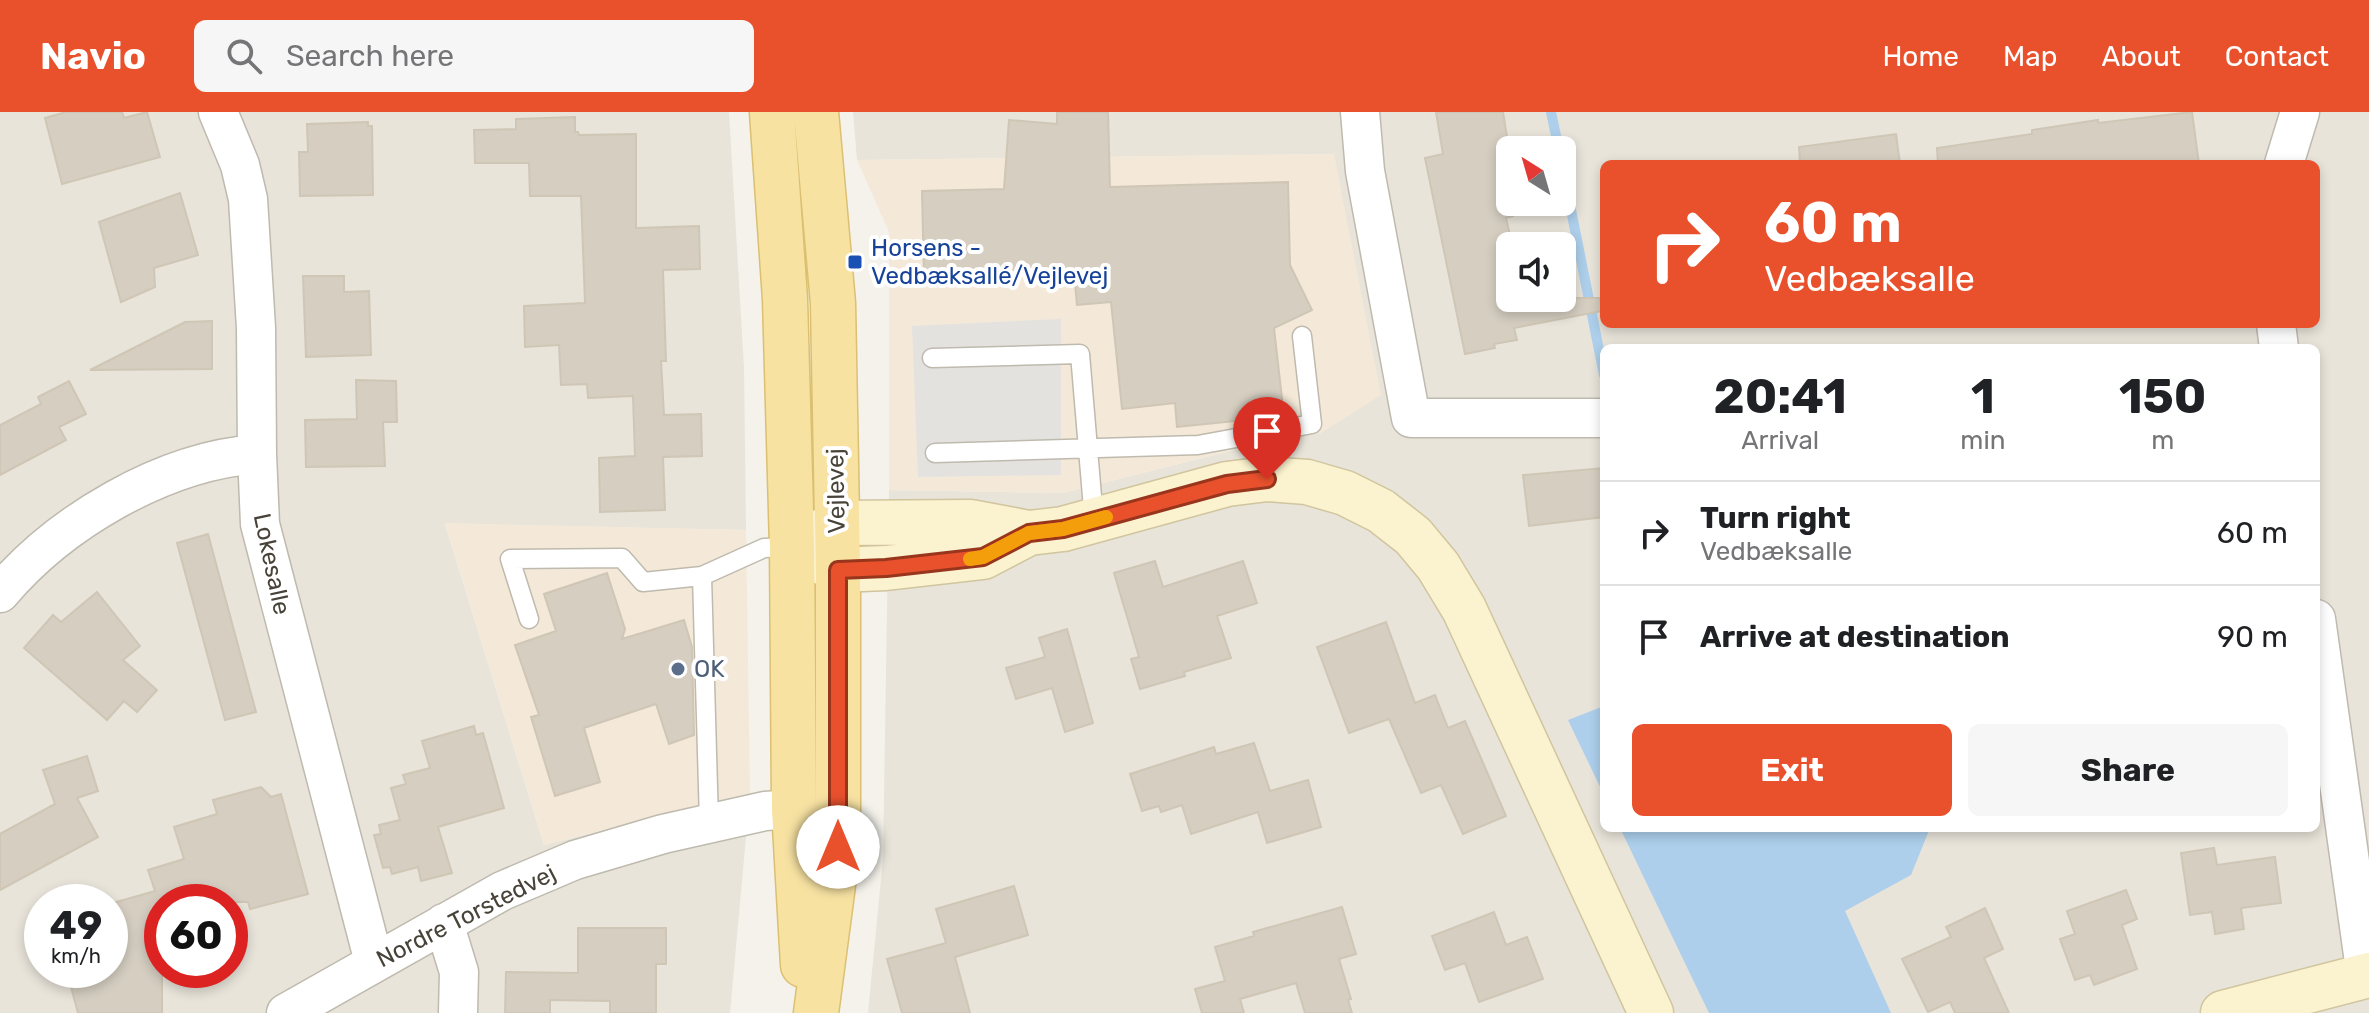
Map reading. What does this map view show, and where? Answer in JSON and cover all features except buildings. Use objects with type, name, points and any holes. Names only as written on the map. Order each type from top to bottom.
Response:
[{"type":"main road","name":"Vejlevej","points":[[772,112],[785,299],[792,547],[794,809],[806,1013]]},
{"type":"main road","name":"Vejlevej","points":[[816,112],[833,303],[838,570],[838,847],[816,1013]]},
{"type":"street","name":"Lokesalle","points":[[218,112],[240,165],[248,199],[256,328],[260,524],[374,962]]},
{"type":"street","points":[[1360,112],[1365,171],[1411,418],[1600,418]]},
{"type":"street","points":[[2285,160],[2300,112]]},
{"type":"street","points":[[0,593],[11,579],[59,537],[147,483],[234,456],[257,454]]},
{"type":"street","points":[[792,547],[837,523],[971,522],[1029,533],[1063,529],[1094,520],[1203,467],[1227,484],[1267,479],[1307,482],[1345,493],[1381,511],[1413,536],[1438,566],[1464,609],[1641,1010]]},
{"type":"street","points":[[792,547],[838,570],[886,568],[983,557],[1029,533]]},
{"type":"street","points":[[2223,1013],[2368,976],[2320,646]]},
{"type":"street","name":"Nordre Torstedvej","points":[[286,1013],[502,891],[575,860],[709,823],[765,811],[794,809]]},
{"type":"street","points":[[444,923],[459,972],[458,1013]]},
{"type":"lane","points":[[935,453],[1088,448],[1203,467],[1312,424],[1302,336]]},
{"type":"lane","points":[[932,358],[1080,354],[1094,520]]},
{"type":"lane","points":[[529,619],[510,559],[622,558],[643,582],[702,576],[764,548],[792,547]]},
{"type":"lane","points":[[702,576],[709,823]]},
{"type":"shaded area","points":[[0,112],[729,112],[744,368],[746,530],[445,524],[544,845],[750,793],[730,1013],[0,1013]]},
{"type":"shaded area","points":[[853,112],[2369,112],[2369,1013],[868,1013],[883,858],[889,490],[1063,493],[1266,442],[1321,433],[1334,154],[857,160]]},
{"type":"shaded area","points":[[1334,154],[1381,395],[1321,433],[1266,442],[1063,493],[889,490],[889,232],[857,160]]},
{"type":"shaded area","points":[[1061,319],[1061,475],[918,477],[912,326]]},
{"type":"shaded area","points":[[445,523],[746,530],[750,793],[544,845]]},
{"type":"water","points":[[1600,708],[1600,787],[1568,720]]},
{"type":"water","points":[[1622,832],[1928,832],[1911,875],[1845,911],[1891,1013],[1709,1013]]},
{"type":"waterway","points":[[1551,112],[1556,136]]},
{"type":"waterway","points":[[1572,216],[1600,355]]},
{"type":"slow traffic","points":[[970,559],[983,557],[1029,533],[1063,529],[1106,517]]},
{"type":"place","name":"Horsens - Vedbæksallé/Vejlevej","points":[[855,262]]},
{"type":"place","name":"OK","points":[[678,669]]},
{"type":"route","points":[[838,847],[838,570],[983,557],[1029,533],[1063,529],[1227,484],[1267,479]]}]
